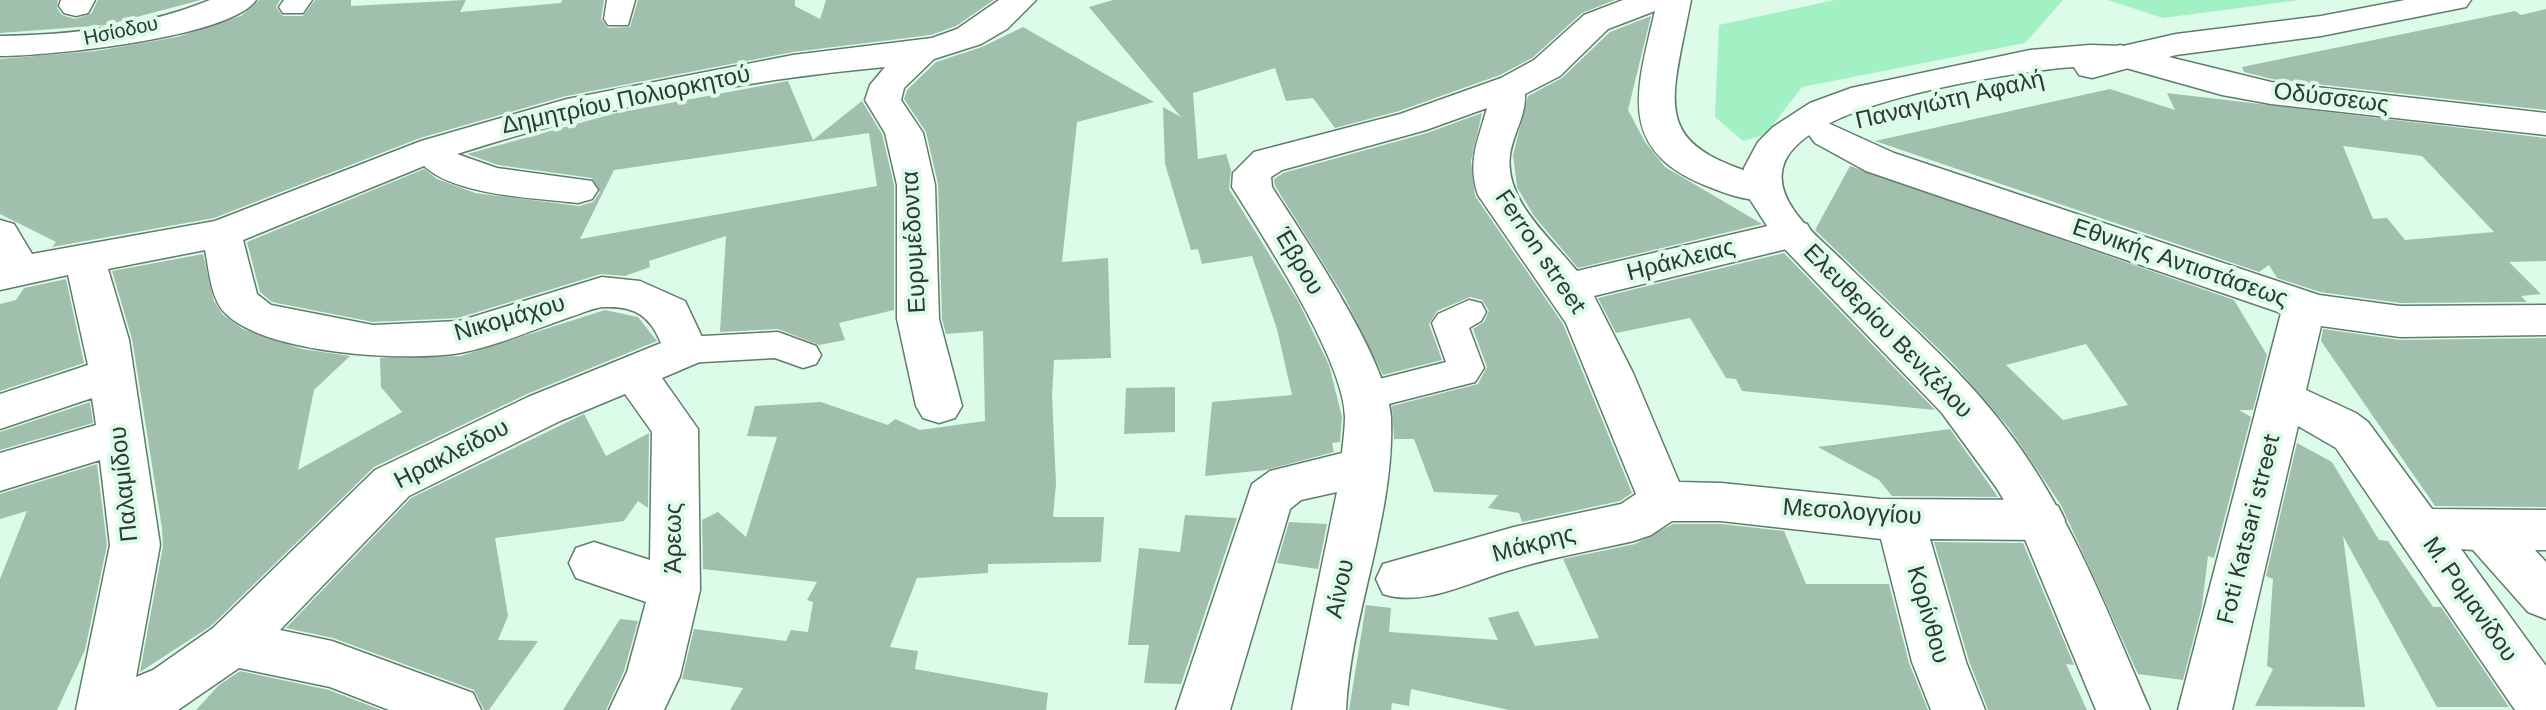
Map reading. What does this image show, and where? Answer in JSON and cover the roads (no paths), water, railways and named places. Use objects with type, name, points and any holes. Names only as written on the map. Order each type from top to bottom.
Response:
[{"type":"street","name":"Ησίοδου","points":[[0,46],[45,47],[125,34],[239,0]]},
{"type":"street","name":"Δημητρίου Πολιορκητού","points":[[10,273],[221,233],[270,217],[432,150],[567,109],[790,66],[953,45],[976,36],[1019,0]]},
{"type":"street","name":"Έβρου","points":[[1365,467],[1369,425],[1365,396],[1332,322],[1289,244],[1256,195],[1250,176],[1268,161],[1426,118],[1506,89],[1547,68],[1596,22],[1654,0]]},
{"type":"street","points":[[1674,0],[1655,104],[1657,122],[1677,150],[1698,167],[1778,211]]},
{"type":"street","name":"Παναγιώτη Αφαλή","points":[[2183,43],[2299,7],[2335,0]]},
{"type":"street","name":"Παναγιώτη Αφαλή","points":[[1778,211],[1800,162],[1828,135],[1871,115],[2053,78],[2120,56],[2183,43],[2324,25],[2454,0]]},
{"type":"street","name":"Ευρυμέδοντα","points":[[922,51],[915,62],[889,82],[883,100],[904,133],[916,185],[918,319],[939,406]]},
{"type":"street","name":"Παναγιώτη Αφαλή","points":[[1778,211],[1767,159],[1777,145],[1810,119],[1845,101],[2031,60],[2079,55],[2120,56]]},
{"type":"street","name":"Οδύσσεως","points":[[2120,56],[2257,91],[2546,124]]},
{"type":"street","name":"Ferron street","points":[[1506,89],[1507,105],[1492,142],[1493,180],[1505,206],[1568,288],[1602,352],[1663,501]]},
{"type":"street","name":"Εθνικής Αντιστάσεως","points":[[1828,135],[1880,162],[2300,327],[2364,320],[2412,324],[2546,320]]},
{"type":"street","points":[[432,150],[439,161],[459,171],[578,190]]},
{"type":"street","name":"Ηράκλειας","points":[[1568,288],[1778,211]]},
{"type":"street","name":"Ελευθερίου Βενιζέλου","points":[[1778,211],[1958,402],[2025,491],[2041,520],[2123,710]]},
{"type":"street","name":"Νικομάχου","points":[[221,233],[238,301],[256,316],[279,325],[373,341],[460,337],[602,292],[640,296],[670,312],[686,350]]},
{"type":"street","points":[[0,234],[10,273]]},
{"type":"street","name":"Παλαμίδου","points":[[84,258],[107,340],[135,545],[103,710]]},
{"type":"street","points":[[1365,396],[1462,372],[1466,368],[1450,323],[1469,312]]},
{"type":"street","name":"Foti Katsari street","points":[[2205,710],[2300,327]]},
{"type":"street","name":"Ηρακλείδου","points":[[121,710],[172,687],[232,644],[392,483],[544,409],[686,350],[778,345],[803,355]]},
{"type":"street","name":"Άρεως","points":[[634,373],[675,429],[675,590],[653,676],[636,710]]},
{"type":"street","points":[[0,412],[111,374]]},
{"type":"street","name":"Μ. Ρομανίδου","points":[[2282,399],[2348,430],[2546,710]]},
{"type":"street","points":[[0,472],[121,435]]},
{"type":"street","points":[[1203,710],[1269,498],[1287,484],[1365,467]]},
{"type":"street","name":"Αίνου","points":[[1319,710],[1365,467]]},
{"type":"street","name":"Μεσολογγίου","points":[[1663,501],[1721,502],[1900,519],[2041,520]]},
{"type":"street","name":"Μάκρης","points":[[1401,579],[1454,568],[1514,548],[1634,521],[1663,501]]},
{"type":"street","name":"Κορίνθου","points":[[1900,519],[1939,662],[1958,710]]},
{"type":"street","points":[[2420,529],[2546,530]]},
{"type":"street","points":[[2486,530],[2546,597]]},
{"type":"street","points":[[594,563],[675,590]]},
{"type":"street","points":[[232,644],[332,664],[454,710]]}]
